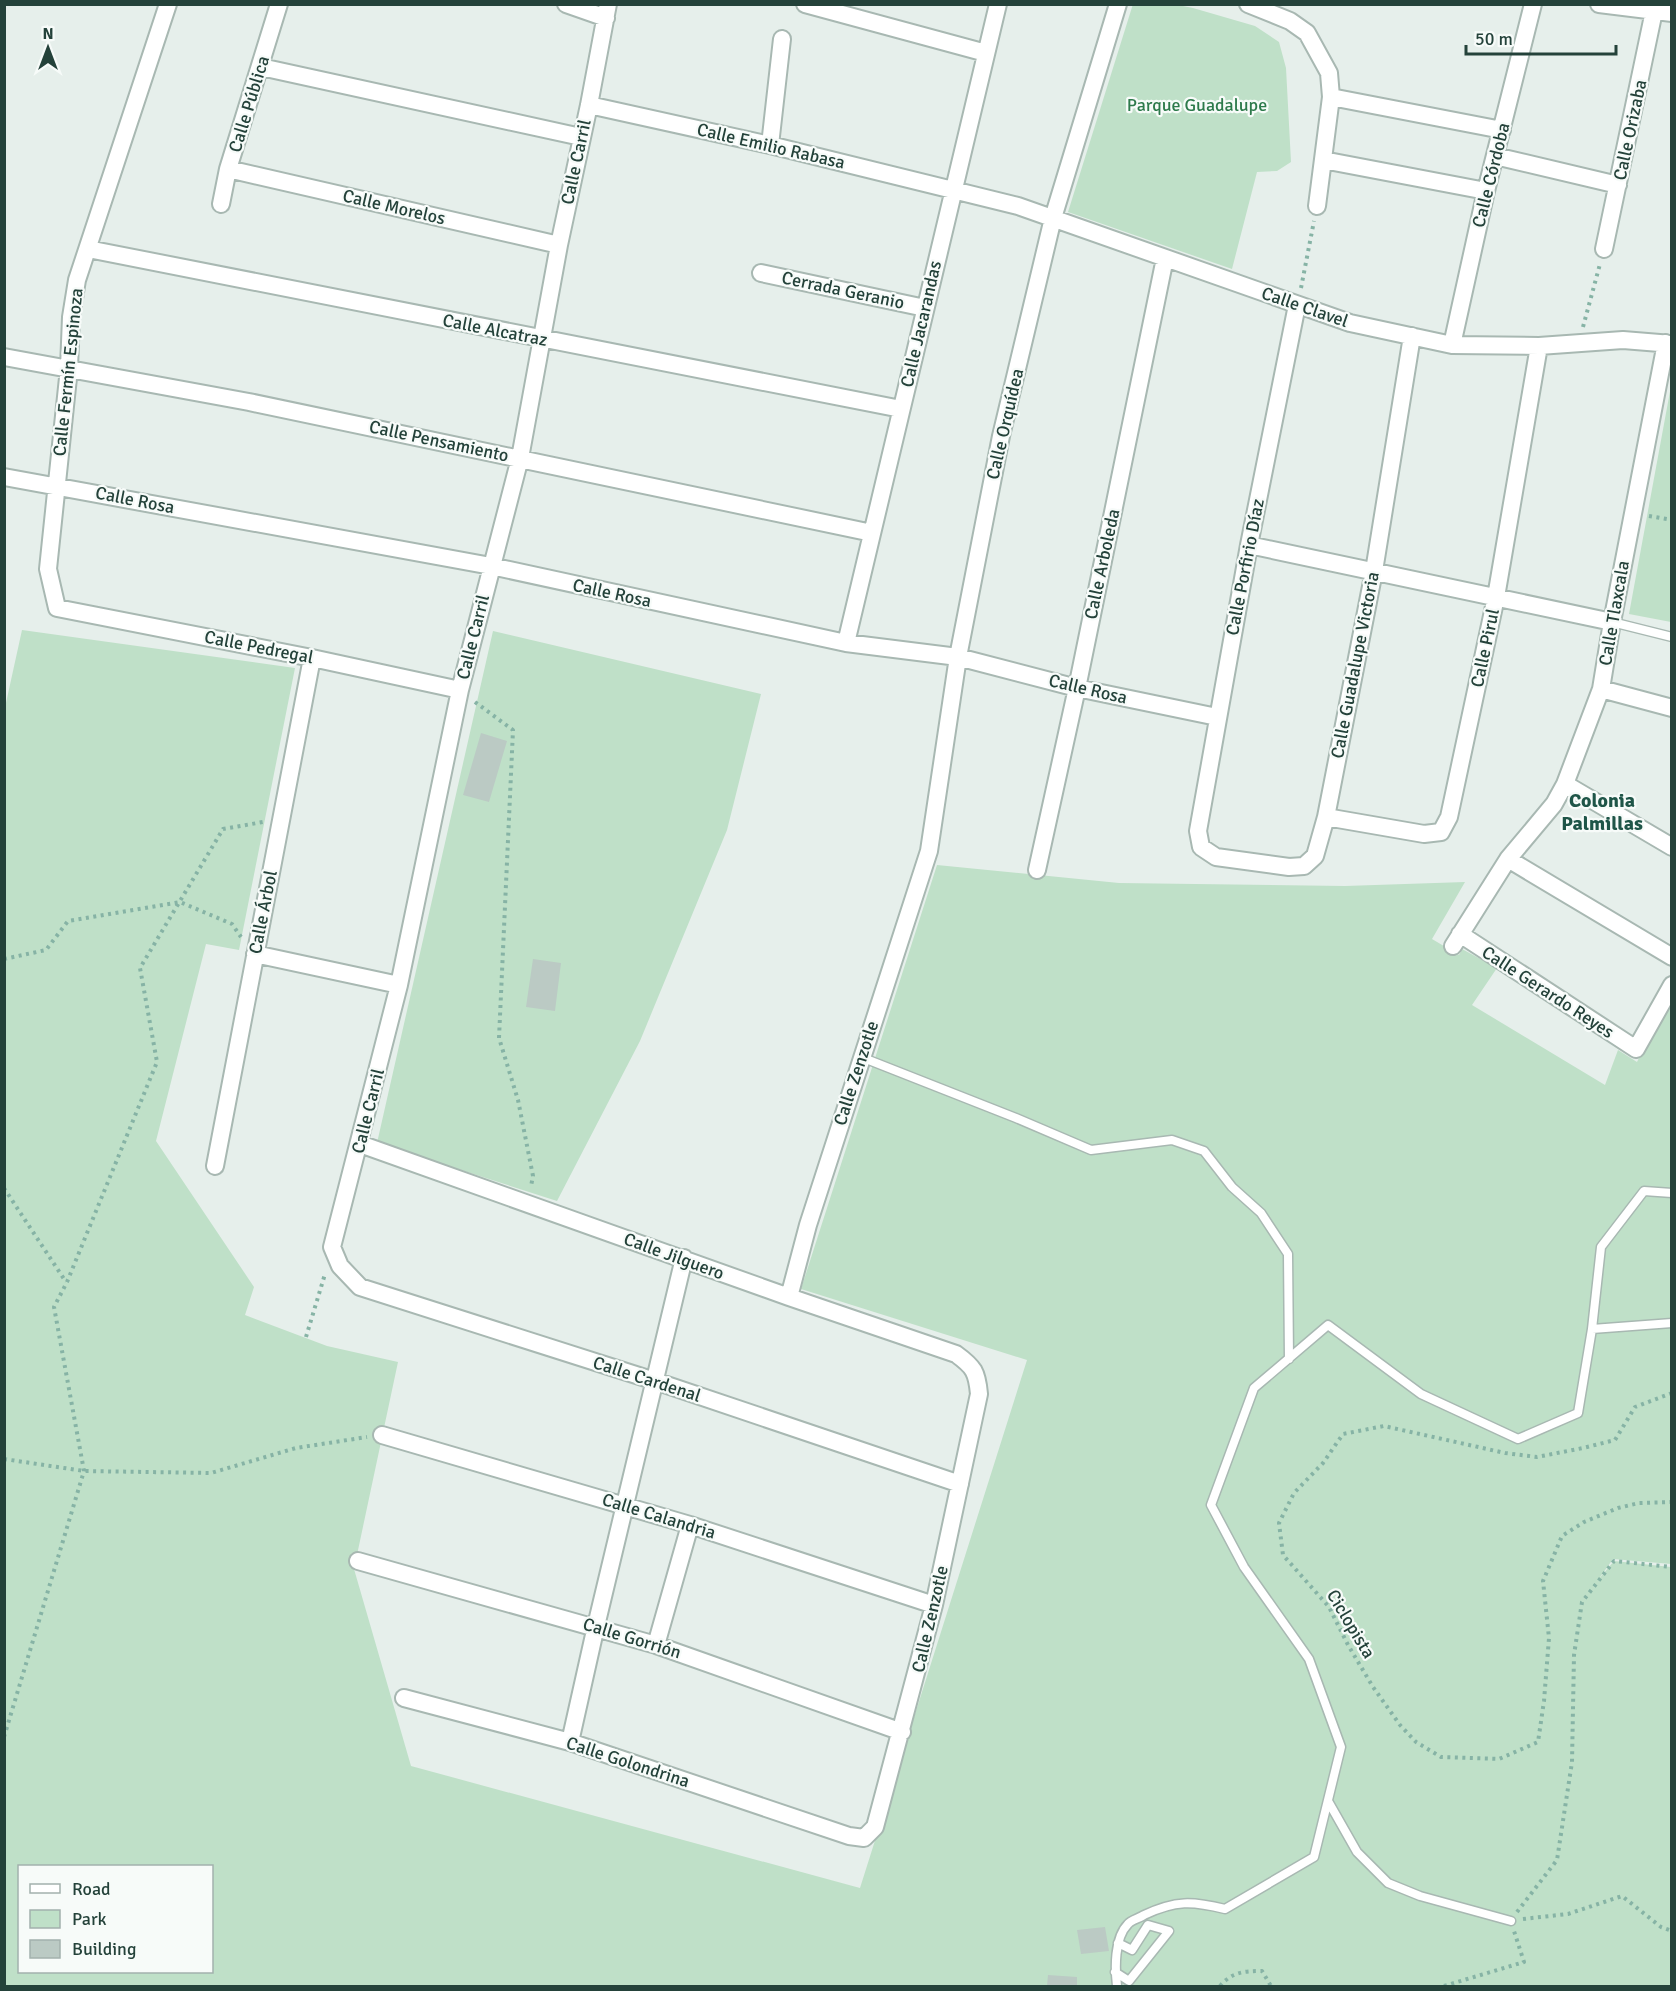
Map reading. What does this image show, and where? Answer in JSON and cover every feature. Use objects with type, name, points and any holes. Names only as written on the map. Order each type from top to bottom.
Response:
[{"type":"street","name":"Calle Fermín Espinoza","points":[[57,608],[48,569],[69,368],[71,317],[77,280],[168,4]]},
{"type":"street","name":"Calle Pública","points":[[220,204],[228,169],[279,4]]},
{"type":"street","points":[[566,4],[607,11]]},
{"type":"street","points":[[805,4],[986,53]]},
{"type":"street","name":"Calle Jacarandas","points":[[846,643],[998,4]]},
{"type":"street","name":"Calle Orquídea","points":[[929,851],[958,657],[1001,436],[1053,218],[1118,4]]},
{"type":"street","name":"Calle Córdoba","points":[[1452,345],[1486,191],[1533,4]]},
{"type":"street","points":[[1599,4],[1671,13]]},
{"type":"street","points":[[1254,5],[1290,21],[1307,33],[1329,73],[1331,97],[1317,206]]},
{"type":"street","name":"Calle Carril","points":[[332,1247],[399,985],[460,690],[490,566],[520,458],[580,137],[589,105],[607,11]]},
{"type":"street","name":"Calle Orizaba","points":[[1604,249],[1654,11]]},
{"type":"street","points":[[770,145],[782,39]]},
{"type":"street","points":[[261,67],[580,137]]},
{"type":"street","points":[[1331,97],[1502,129]]},
{"type":"street","name":"Calle Emilio Rabasa","points":[[589,105],[770,145],[953,190]]},
{"type":"street","points":[[1496,156],[1618,185]]},
{"type":"street","points":[[1323,160],[1486,191]]},
{"type":"street","name":"Calle Morelos","points":[[228,169],[559,245]]},
{"type":"street","name":"Calle Clavel","points":[[953,190],[1018,206],[1350,323],[1452,345],[1539,346],[1623,340],[1669,344]]},
{"type":"street","name":"Calle Alcatraz","points":[[88,249],[901,409]]},
{"type":"street","name":"Calle Arboleda","points":[[1037,870],[1077,688],[1165,258]]},
{"type":"street","name":"Cerrada Geranio","points":[[761,273],[926,308]]},
{"type":"street","name":"Calle Porfirio Díaz","points":[[1198,831],[1248,545],[1297,304]]},
{"type":"street","name":"Calle Guadalupe Victoria","points":[[1198,831],[1202,847],[1216,857],[1304,867],[1316,856],[1326,817],[1374,571],[1412,336]]},
{"type":"street","name":"Calle Tlaxcala","points":[[1457,940],[1508,860],[1554,804],[1565,784],[1601,689],[1612,622],[1669,344]]},
{"type":"street","name":"Calle Pirul","points":[[1326,817],[1424,834],[1442,832],[1449,817],[1496,597],[1539,346]]},
{"type":"street","name":"Calle Pensamiento","points":[[4,357],[249,402],[872,533]]},
{"type":"street","name":"Calle Rosa","points":[[4,477],[490,566],[846,643],[958,657],[1077,688],[1217,717]]},
{"type":"street","points":[[1248,545],[1612,622]]},
{"type":"street","name":"Calle Pedregal","points":[[57,608],[312,658],[460,690]]},
{"type":"street","name":"Calle Árbol","points":[[214,1166],[312,658]]},
{"type":"street","points":[[1601,689],[1671,708]]},
{"type":"street","points":[[1565,784],[1671,846]]},
{"type":"street","name":"Calle Zenzotle","points":[[789,1297],[808,1225],[929,851]]},
{"type":"street","points":[[1508,860],[1671,957]]},
{"type":"street","name":"Calle Gerardo Reyes","points":[[1457,940],[1636,1049],[1671,984]]},
{"type":"street","points":[[255,954],[399,985]]},
{"type":"street","name":"Calle Jilguero","points":[[360,1144],[956,1354],[971,1365],[978,1378]]},
{"type":"street","name":"Calle Cardenal","points":[[332,1247],[340,1266],[360,1287],[655,1381],[960,1484]]},
{"type":"street","points":[[570,1742],[684,1258]]},
{"type":"street","name":"Calle Zenzotle","points":[[849,1836],[864,1838],[875,1827],[902,1732],[934,1605],[980,1395],[978,1378]]},
{"type":"street","name":"Calle Calandria","points":[[382,1435],[690,1525],[934,1605]]},
{"type":"street","points":[[656,1645],[690,1525]]},
{"type":"street","name":"Calle Gorrión","points":[[358,1560],[596,1626],[902,1732]]},
{"type":"street","name":"Calle Golondrina","points":[[404,1698],[570,1742],[849,1836]]},
{"type":"lane","points":[[1612,622],[1671,637]]},
{"type":"lane","points":[[861,1058],[1016,1118],[1091,1150],[1172,1140],[1204,1151],[1232,1186],[1261,1213],[1288,1254],[1289,1359]]},
{"type":"lane","points":[[1117,1986],[1115,1972],[1118,1943],[1128,1923],[1172,1904],[1199,1902],[1226,1909],[1314,1857],[1341,1747],[1310,1659],[1244,1566],[1211,1505],[1254,1388],[1328,1325],[1421,1394],[1518,1439],[1578,1413],[1592,1329],[1601,1247],[1644,1191],[1671,1193]]},
{"type":"lane","points":[[1592,1329],[1671,1323]]},
{"type":"lane","points":[[1328,1801],[1357,1852],[1388,1883],[1420,1896],[1511,1920]]},
{"type":"lane","points":[[1115,1972],[1129,1981],[1169,1932],[1148,1925],[1132,1950],[1118,1943]]},
{"type":"path","points":[[1297,304],[1317,206]]},
{"type":"path","points":[[1579,342],[1604,249]]},
{"type":"path","points":[[460,690],[513,730],[499,1038],[518,1100],[533,1176],[528,1205]]},
{"type":"path","points":[[4,1737],[84,1471],[54,1307],[67,1282],[157,1062],[140,968],[223,829],[282,820]]},
{"type":"path","points":[[4,959],[46,950],[68,921],[180,902],[232,924],[255,954]]},
{"type":"path","points":[[4,1188],[67,1282]]},
{"type":"path","points":[[306,1337],[332,1247]]},
{"type":"path","name":"Ciclopista","points":[[1671,1393],[1635,1407],[1615,1440],[1537,1457],[1505,1453],[1384,1426],[1343,1434],[1323,1463],[1294,1493],[1280,1523],[1283,1555],[1329,1607],[1373,1687],[1400,1725],[1416,1742],[1441,1758],[1499,1759],[1538,1742],[1549,1638],[1543,1581],[1562,1536],[1584,1522],[1618,1508],[1639,1503],[1671,1502]]},
{"type":"path","points":[[4,1459],[84,1471],[211,1473],[296,1448],[382,1435]]},
{"type":"path","points":[[1511,1920],[1557,1860],[1572,1762],[1574,1655],[1582,1602],[1614,1561],[1671,1567]]},
{"type":"path","points":[[1511,1920],[1568,1914],[1622,1896],[1661,1927],[1671,1931]]},
{"type":"path","points":[[1444,1986],[1524,1962],[1511,1920]]},
{"type":"path","points":[[1220,1986],[1232,1974],[1248,1971],[1262,1971],[1271,1986]]},
{"type":"green space","name":"Parque Guadalupe","points":[[1133,4],[1178,5],[1193,8],[1255,26],[1279,42],[1286,68],[1291,162],[1277,171],[1257,172],[1232,269],[1068,212]]},
{"type":"green space","points":[[1671,386],[1671,622],[1629,614]]},
{"type":"green space","points":[[22,630],[295,668],[239,950],[206,944],[156,1141],[254,1287],[245,1315],[327,1346],[398,1362],[354,1569],[411,1766],[860,1888],[1027,1360],[801,1289],[937,865],[1119,883],[1345,886],[1465,882],[1432,939],[1459,955],[1462,949],[1497,968],[1472,1005],[1605,1085],[1618,1050],[1637,1062],[1671,993],[1671,1564],[1613,1559],[1598,1580],[1614,1561],[1671,1567],[1671,1986],[5,1986],[4,712]]},
{"type":"green space","points":[[493,631],[761,694],[727,830],[640,1041],[557,1201],[377,1143]]},
{"type":"building","points":[[481,733],[507,741],[489,802],[463,795]]},
{"type":"building","points":[[533,959],[561,963],[555,1011],[526,1007]]},
{"type":"building","points":[[1105,1927],[1109,1951],[1081,1954],[1077,1930]]},
{"type":"building","points":[[1048,1975],[1077,1977],[1077,1986],[1047,1986]]},
{"type":"district","name":"Colonia Palmillas","points":[[1602,812]]}]
